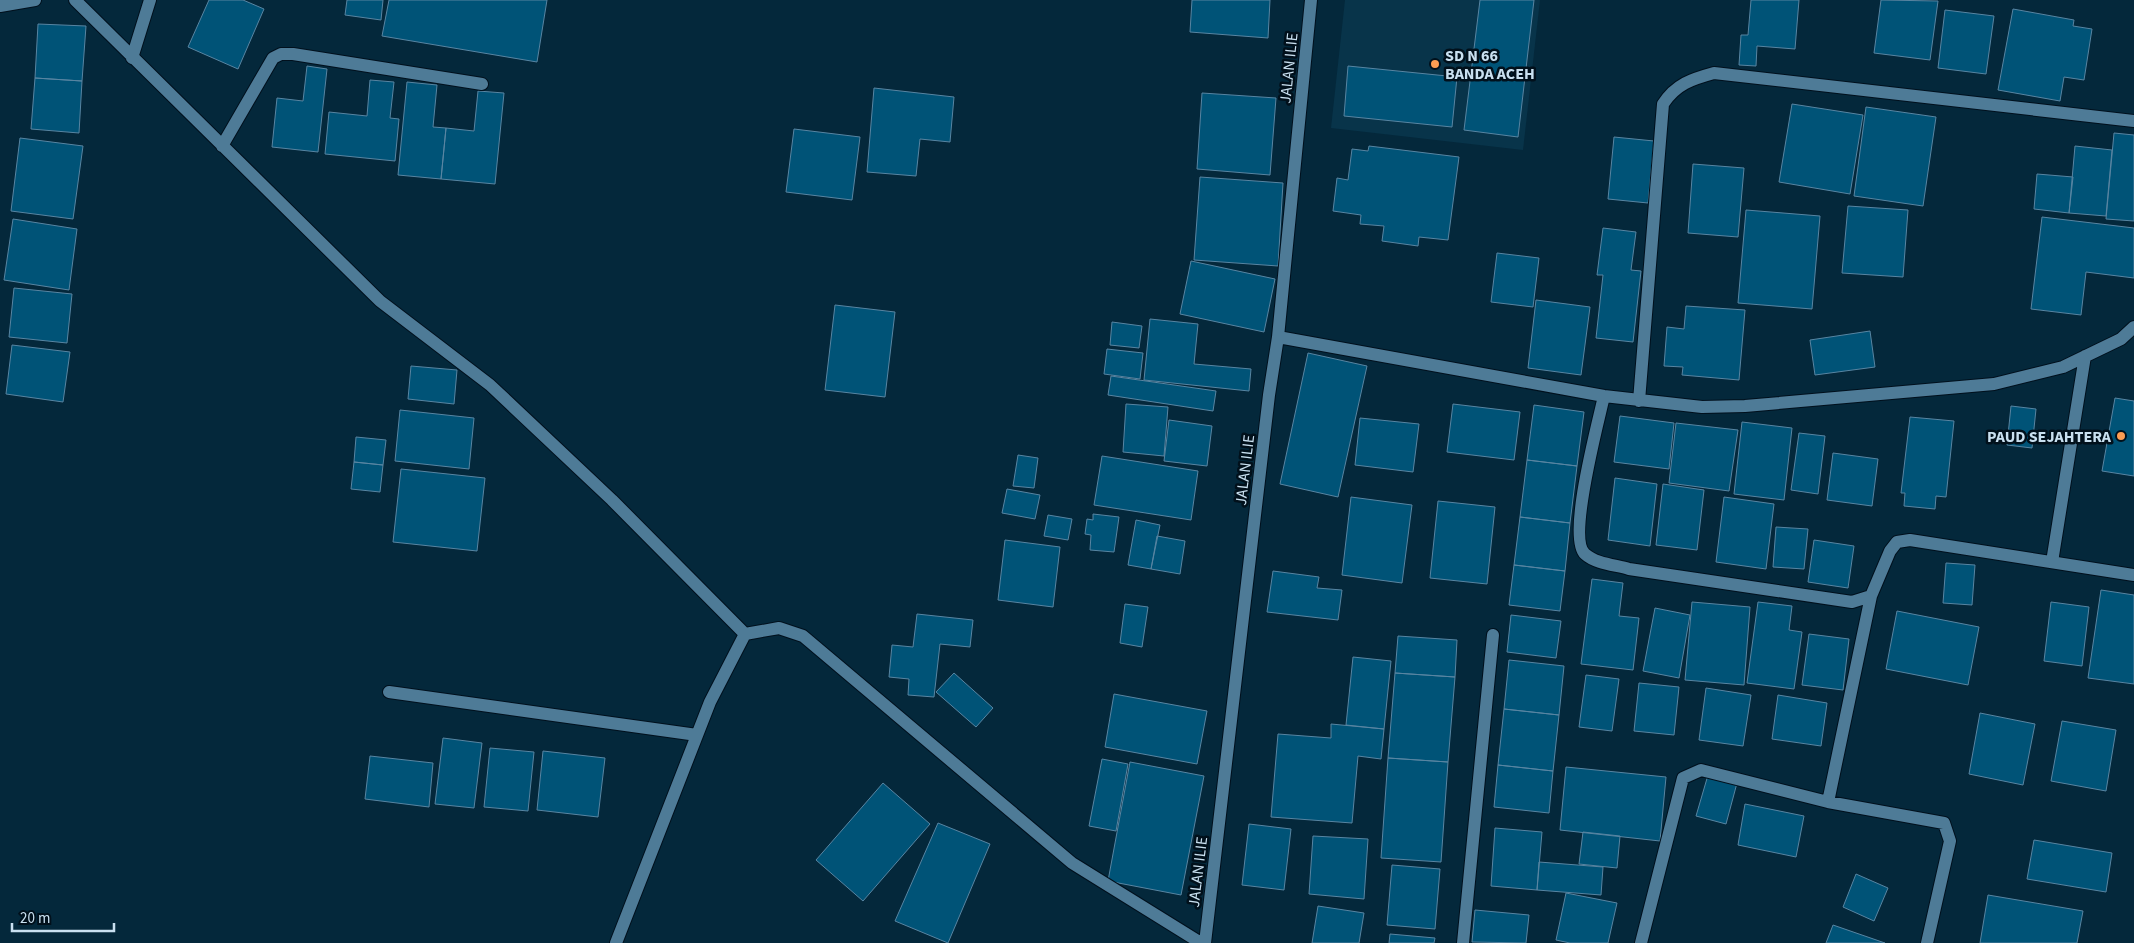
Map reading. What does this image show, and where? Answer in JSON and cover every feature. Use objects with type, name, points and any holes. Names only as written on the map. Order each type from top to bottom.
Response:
[{"type":"street","points":[[0,6],[35,0]]},
{"type":"street","points":[[74,0],[380,300],[490,385],[612,500],[745,634]]},
{"type":"street","points":[[132,58],[150,0]]},
{"type":"street","name":"JALAN ILIE","points":[[1205,943],[1269,395],[1278,336],[1311,0]]},
{"type":"street","points":[[222,146],[273,58],[281,54],[293,54],[482,84]]},
{"type":"street","points":[[1640,400],[1663,104],[1670,93],[1686,81],[1714,73],[2134,121]]},
{"type":"street","points":[[1278,336],[1604,396],[1702,406],[1745,406],[1994,384],[2063,367],[2121,339],[2134,327]]},
{"type":"street","points":[[2052,562],[2085,356]]},
{"type":"street","points":[[1604,396],[1580,508],[1578,537],[1584,554],[1593,560],[1629,568],[1852,602],[1871,596]]},
{"type":"street","points":[[1828,802],[1871,596],[1890,551],[1897,542],[1910,540],[2134,575]]},
{"type":"street","points":[[745,634],[779,628],[802,636],[1072,863],[1201,943]]},
{"type":"street","points":[[616,943],[710,702],[745,634]]},
{"type":"street","points":[[1463,943],[1493,635]]},
{"type":"street","points":[[389,692],[697,735]]},
{"type":"street","points":[[1641,943],[1683,778],[1701,770],[1828,802],[1944,823],[1950,841],[1927,943]]},
{"type":"shaded area","name":"SD N 66 BANDA ACEH","points":[[1345,0],[1540,0],[1523,150],[1331,128]]},
{"type":"building","points":[[209,0],[243,0],[264,9],[238,69],[188,47]]},
{"type":"building","points":[[347,0],[383,0],[381,20],[345,15]]},
{"type":"building","points":[[389,0],[547,0],[537,62],[382,36]]},
{"type":"building","points":[[1192,0],[1270,0],[1268,38],[1190,32]]},
{"type":"building","points":[[1480,0],[1534,0],[1518,137],[1464,130]]},
{"type":"building","points":[[1751,0],[1799,0],[1795,49],[1757,46],[1756,66],[1739,65],[1741,35],[1748,35]]},
{"type":"building","points":[[1881,0],[1938,1],[1930,60],[1874,53]]},
{"type":"building","points":[[2013,9],[2074,20],[2073,26],[2092,29],[2084,80],[2064,77],[2060,101],[1998,90]]},
{"type":"building","points":[[1945,10],[1994,16],[1986,74],[1938,68]]},
{"type":"building","points":[[38,24],[86,26],[82,81],[35,78]]},
{"type":"building","points":[[307,66],[327,69],[318,152],[272,147],[277,98],[303,101]]},
{"type":"building","points":[[1348,66],[1457,77],[1452,127],[1344,116]]},
{"type":"building","points":[[35,78],[82,81],[79,133],[31,129]]},
{"type":"building","points":[[370,80],[394,82],[390,118],[399,119],[395,161],[325,154],[329,112],[367,116]]},
{"type":"building","points":[[407,82],[437,85],[433,127],[446,128],[441,179],[398,175]]},
{"type":"building","points":[[874,88],[954,97],[950,142],[920,139],[916,176],[867,172]]},
{"type":"building","points":[[478,91],[504,93],[495,184],[441,179],[446,128],[474,131]]},
{"type":"building","points":[[1202,93],[1276,98],[1270,175],[1197,169]]},
{"type":"building","points":[[1792,104],[1863,115],[1850,194],[1779,182]]},
{"type":"building","points":[[1866,107],[1936,117],[1923,206],[1854,196]]},
{"type":"building","points":[[794,129],[860,137],[852,200],[786,192]]},
{"type":"building","points":[[2114,133],[2134,135],[2134,221],[2106,219]]},
{"type":"building","points":[[1614,137],[1654,141],[1648,203],[1608,199]]},
{"type":"building","points":[[20,138],[83,146],[73,219],[11,211]]},
{"type":"building","points":[[1369,146],[1459,157],[1448,240],[1419,237],[1418,246],[1382,241],[1384,226],[1360,224],[1361,215],[1333,211],[1337,178],[1348,180],[1352,149],[1368,151]]},
{"type":"building","points":[[2075,146],[2112,150],[2106,216],[2069,213]]},
{"type":"building","points":[[1693,164],[1744,168],[1738,237],[1688,233]]},
{"type":"building","points":[[2037,174],[2073,177],[2069,213],[2034,209]]},
{"type":"building","points":[[1200,177],[1283,183],[1278,266],[1194,260]]},
{"type":"building","points":[[1848,206],[1908,210],[1903,277],[1842,273]]},
{"type":"building","points":[[1746,210],[1820,216],[1812,309],[1738,303]]},
{"type":"building","points":[[2042,217],[2134,228],[2134,278],[2086,272],[2081,315],[2031,309]]},
{"type":"building","points":[[13,219],[77,229],[69,290],[4,280]]},
{"type":"building","points":[[1603,228],[1636,232],[1631,270],[1641,271],[1633,342],[1596,338],[1603,275],[1597,275]]},
{"type":"building","points":[[1497,253],[1539,258],[1533,307],[1491,302]]},
{"type":"building","points":[[1191,261],[1275,279],[1264,332],[1180,314]]},
{"type":"building","points":[[14,288],[72,294],[67,343],[9,337]]},
{"type":"building","points":[[1536,300],[1590,307],[1581,375],[1528,368]]},
{"type":"building","points":[[835,305],[895,312],[885,397],[825,390]]},
{"type":"building","points":[[1686,306],[1745,310],[1739,380],[1682,375],[1683,367],[1664,366],[1667,327],[1684,329]]},
{"type":"building","points":[[1150,319],[1198,324],[1194,364],[1251,369],[1249,391],[1144,380]]},
{"type":"building","points":[[1112,322],[1142,326],[1139,348],[1110,345]]},
{"type":"building","points":[[1870,331],[1875,367],[1815,375],[1810,340]]},
{"type":"building","points":[[12,345],[70,352],[63,402],[6,394]]},
{"type":"building","points":[[1107,349],[1143,353],[1140,379],[1104,374]]},
{"type":"building","points":[[1308,353],[1367,366],[1338,497],[1280,484]]},
{"type":"building","points":[[411,366],[457,370],[454,404],[408,399]]},
{"type":"building","points":[[1111,376],[1216,391],[1213,411],[1108,395]]},
{"type":"building","name":"PAUD SEJAHTERA","points":[[2115,398],[2134,401],[2134,476],[2102,471]]},
{"type":"building","points":[[1126,404],[1168,407],[1164,456],[1123,452]]},
{"type":"building","points":[[1453,404],[1520,412],[1514,460],[1447,452]]},
{"type":"building","points":[[1534,405],[1584,412],[1577,466],[1527,460]]},
{"type":"building","points":[[2011,406],[2036,409],[2032,448],[2007,445]]},
{"type":"building","points":[[400,410],[474,418],[469,469],[395,461]]},
{"type":"building","points":[[1620,416],[1674,423],[1669,469],[1614,462]]},
{"type":"building","points":[[1910,417],[1954,421],[1946,497],[1936,496],[1935,509],[1904,506],[1905,493],[1901,493]]},
{"type":"building","points":[[1360,418],[1419,424],[1413,472],[1355,465]]},
{"type":"building","points":[[1169,420],[1212,426],[1207,466],[1164,461]]},
{"type":"building","points":[[1742,422],[1792,428],[1784,500],[1734,494]]},
{"type":"building","points":[[1676,423],[1738,430],[1729,491],[1669,483]]},
{"type":"building","points":[[1799,433],[1825,436],[1818,494],[1791,490]]},
{"type":"building","points":[[356,437],[386,440],[383,465],[354,462]]},
{"type":"building","points":[[1833,453],[1878,459],[1872,506],[1827,500]]},
{"type":"building","points":[[1018,455],[1038,458],[1034,488],[1013,486]]},
{"type":"building","points":[[1102,456],[1198,471],[1191,520],[1094,505]]},
{"type":"building","points":[[1527,460],[1577,466],[1570,523],[1520,517]]},
{"type":"building","points":[[354,462],[383,465],[380,492],[351,489]]},
{"type":"building","points":[[401,469],[485,478],[477,551],[393,542]]},
{"type":"building","points":[[1615,478],[1657,484],[1650,546],[1608,540]]},
{"type":"building","points":[[1663,484],[1704,490],[1697,550],[1656,545]]},
{"type":"building","points":[[1007,489],[1040,495],[1035,519],[1002,513]]},
{"type":"building","points":[[1351,497],[1412,505],[1402,583],[1342,575]]},
{"type":"building","points":[[1724,497],[1774,504],[1766,569],[1716,562]]},
{"type":"building","points":[[1438,501],[1495,507],[1487,584],[1430,578]]},
{"type":"building","points":[[1093,514],[1119,517],[1114,552],[1090,550],[1091,535],[1085,534],[1087,519],[1093,520]]},
{"type":"building","points":[[1048,515],[1072,519],[1068,540],[1044,536]]},
{"type":"building","points":[[1520,517],[1570,523],[1565,571],[1514,565]]},
{"type":"building","points":[[1136,520],[1160,525],[1151,569],[1128,565]]},
{"type":"building","points":[[1776,527],[1808,529],[1804,569],[1773,567]]},
{"type":"building","points":[[1157,536],[1185,541],[1180,574],[1151,569]]},
{"type":"building","points":[[1005,540],[1060,547],[1053,607],[998,600]]},
{"type":"building","points":[[1814,540],[1854,546],[1848,588],[1808,582]]},
{"type":"building","points":[[1946,563],[1975,565],[1972,605],[1943,603]]},
{"type":"building","points":[[1514,565],[1565,571],[1560,611],[1509,605]]},
{"type":"building","points":[[1273,571],[1319,577],[1317,588],[1342,590],[1338,620],[1267,612]]},
{"type":"building","points":[[1592,579],[1623,583],[1619,616],[1639,618],[1633,670],[1581,664]]},
{"type":"building","points":[[2101,590],[2134,595],[2134,684],[2088,678]]},
{"type":"building","points":[[1692,602],[1750,607],[1744,685],[1685,680]]},
{"type":"building","points":[[1758,602],[1792,606],[1789,630],[1802,632],[1794,689],[1747,683]]},
{"type":"building","points":[[2051,602],[2089,607],[2082,666],[2044,661]]},
{"type":"building","points":[[1125,604],[1148,607],[1142,647],[1120,643]]},
{"type":"building","points":[[1655,608],[1690,615],[1679,678],[1643,671]]},
{"type":"building","points":[[1897,611],[1979,627],[1968,685],[1886,669]]},
{"type":"building","points":[[917,614],[973,620],[970,647],[940,644],[934,697],[908,695],[909,679],[889,677],[892,645],[913,647]]},
{"type":"building","points":[[1511,615],[1561,621],[1556,658],[1507,652]]},
{"type":"building","points":[[1809,634],[1849,639],[1843,690],[1802,685]]},
{"type":"building","points":[[1398,636],[1457,640],[1455,677],[1395,673]]},
{"type":"building","points":[[1353,657],[1391,661],[1384,729],[1346,725]]},
{"type":"building","points":[[1509,660],[1564,666],[1559,715],[1504,709]]},
{"type":"building","points":[[954,673],[993,708],[976,727],[936,692]]},
{"type":"building","points":[[1395,673],[1455,677],[1448,762],[1388,758]]},
{"type":"building","points":[[1586,675],[1619,679],[1612,731],[1579,727]]},
{"type":"building","points":[[1639,683],[1679,687],[1674,735],[1634,731]]},
{"type":"building","points":[[1706,688],[1751,695],[1743,746],[1699,740]]},
{"type":"building","points":[[1114,694],[1207,711],[1197,764],[1105,747]]},
{"type":"building","points":[[1778,695],[1827,703],[1821,746],[1772,739]]},
{"type":"building","points":[[1504,709],[1559,715],[1553,771],[1498,765]]},
{"type":"building","points":[[1980,713],[2035,724],[2023,785],[1969,774]]},
{"type":"building","points":[[2062,721],[2116,730],[2106,791],[2051,781]]},
{"type":"building","points":[[1331,724],[1384,729],[1381,759],[1358,756],[1352,823],[1271,817],[1278,734],[1331,738]]},
{"type":"building","points":[[443,738],[482,743],[474,808],[435,804]]},
{"type":"building","points":[[490,748],[534,752],[528,811],[484,807]]},
{"type":"building","points":[[543,751],[605,758],[598,817],[537,810]]},
{"type":"building","points":[[370,756],[433,763],[429,807],[365,799]]},
{"type":"building","points":[[1388,758],[1448,762],[1441,862],[1381,858]]},
{"type":"building","points":[[1102,759],[1128,764],[1116,831],[1089,826]]},
{"type":"building","points":[[1130,762],[1204,776],[1181,895],[1108,881]]},
{"type":"building","points":[[1498,765],[1553,771],[1549,813],[1494,807]]},
{"type":"building","points":[[1566,767],[1666,777],[1660,841],[1560,830]]},
{"type":"building","points":[[1708,775],[1737,783],[1726,824],[1696,816]]},
{"type":"building","points":[[883,783],[930,824],[863,901],[816,860]]},
{"type":"building","points":[[1745,804],[1804,816],[1796,857],[1738,845]]},
{"type":"building","points":[[938,823],[990,844],[948,943],[895,921]]},
{"type":"building","points":[[1249,824],[1291,829],[1284,890],[1242,885]]},
{"type":"building","points":[[1495,828],[1542,832],[1537,890],[1491,886]]},
{"type":"building","points":[[1583,832],[1620,836],[1617,868],[1579,864]]},
{"type":"building","points":[[1313,836],[1368,839],[1364,899],[1309,894]]},
{"type":"building","points":[[2034,840],[2112,853],[2106,892],[2027,879]]},
{"type":"building","points":[[1539,862],[1603,867],[1601,895],[1537,890]]},
{"type":"building","points":[[1392,865],[1440,869],[1435,929],[1387,925]]},
{"type":"building","points":[[1856,874],[1888,888],[1874,921],[1843,907]]},
{"type":"building","points":[[1566,893],[1617,903],[1608,943],[1570,943],[1556,940]]},
{"type":"building","points":[[1988,895],[2083,911],[2077,943],[1980,943]]},
{"type":"building","points":[[1318,906],[1364,913],[1359,943],[1312,943]]},
{"type":"building","points":[[1475,910],[1529,915],[1526,943],[1472,942]]},
{"type":"building","points":[[1833,925],[1885,943],[1826,943]]},
{"type":"building","points":[[1390,934],[1435,938],[1434,943],[1389,943]]},
{"type":"place","name":"SD N 66 BANDA ACEH","points":[[1435,64]]},
{"type":"place","name":"PAUD SEJAHTERA","points":[[2121,436]]}]
